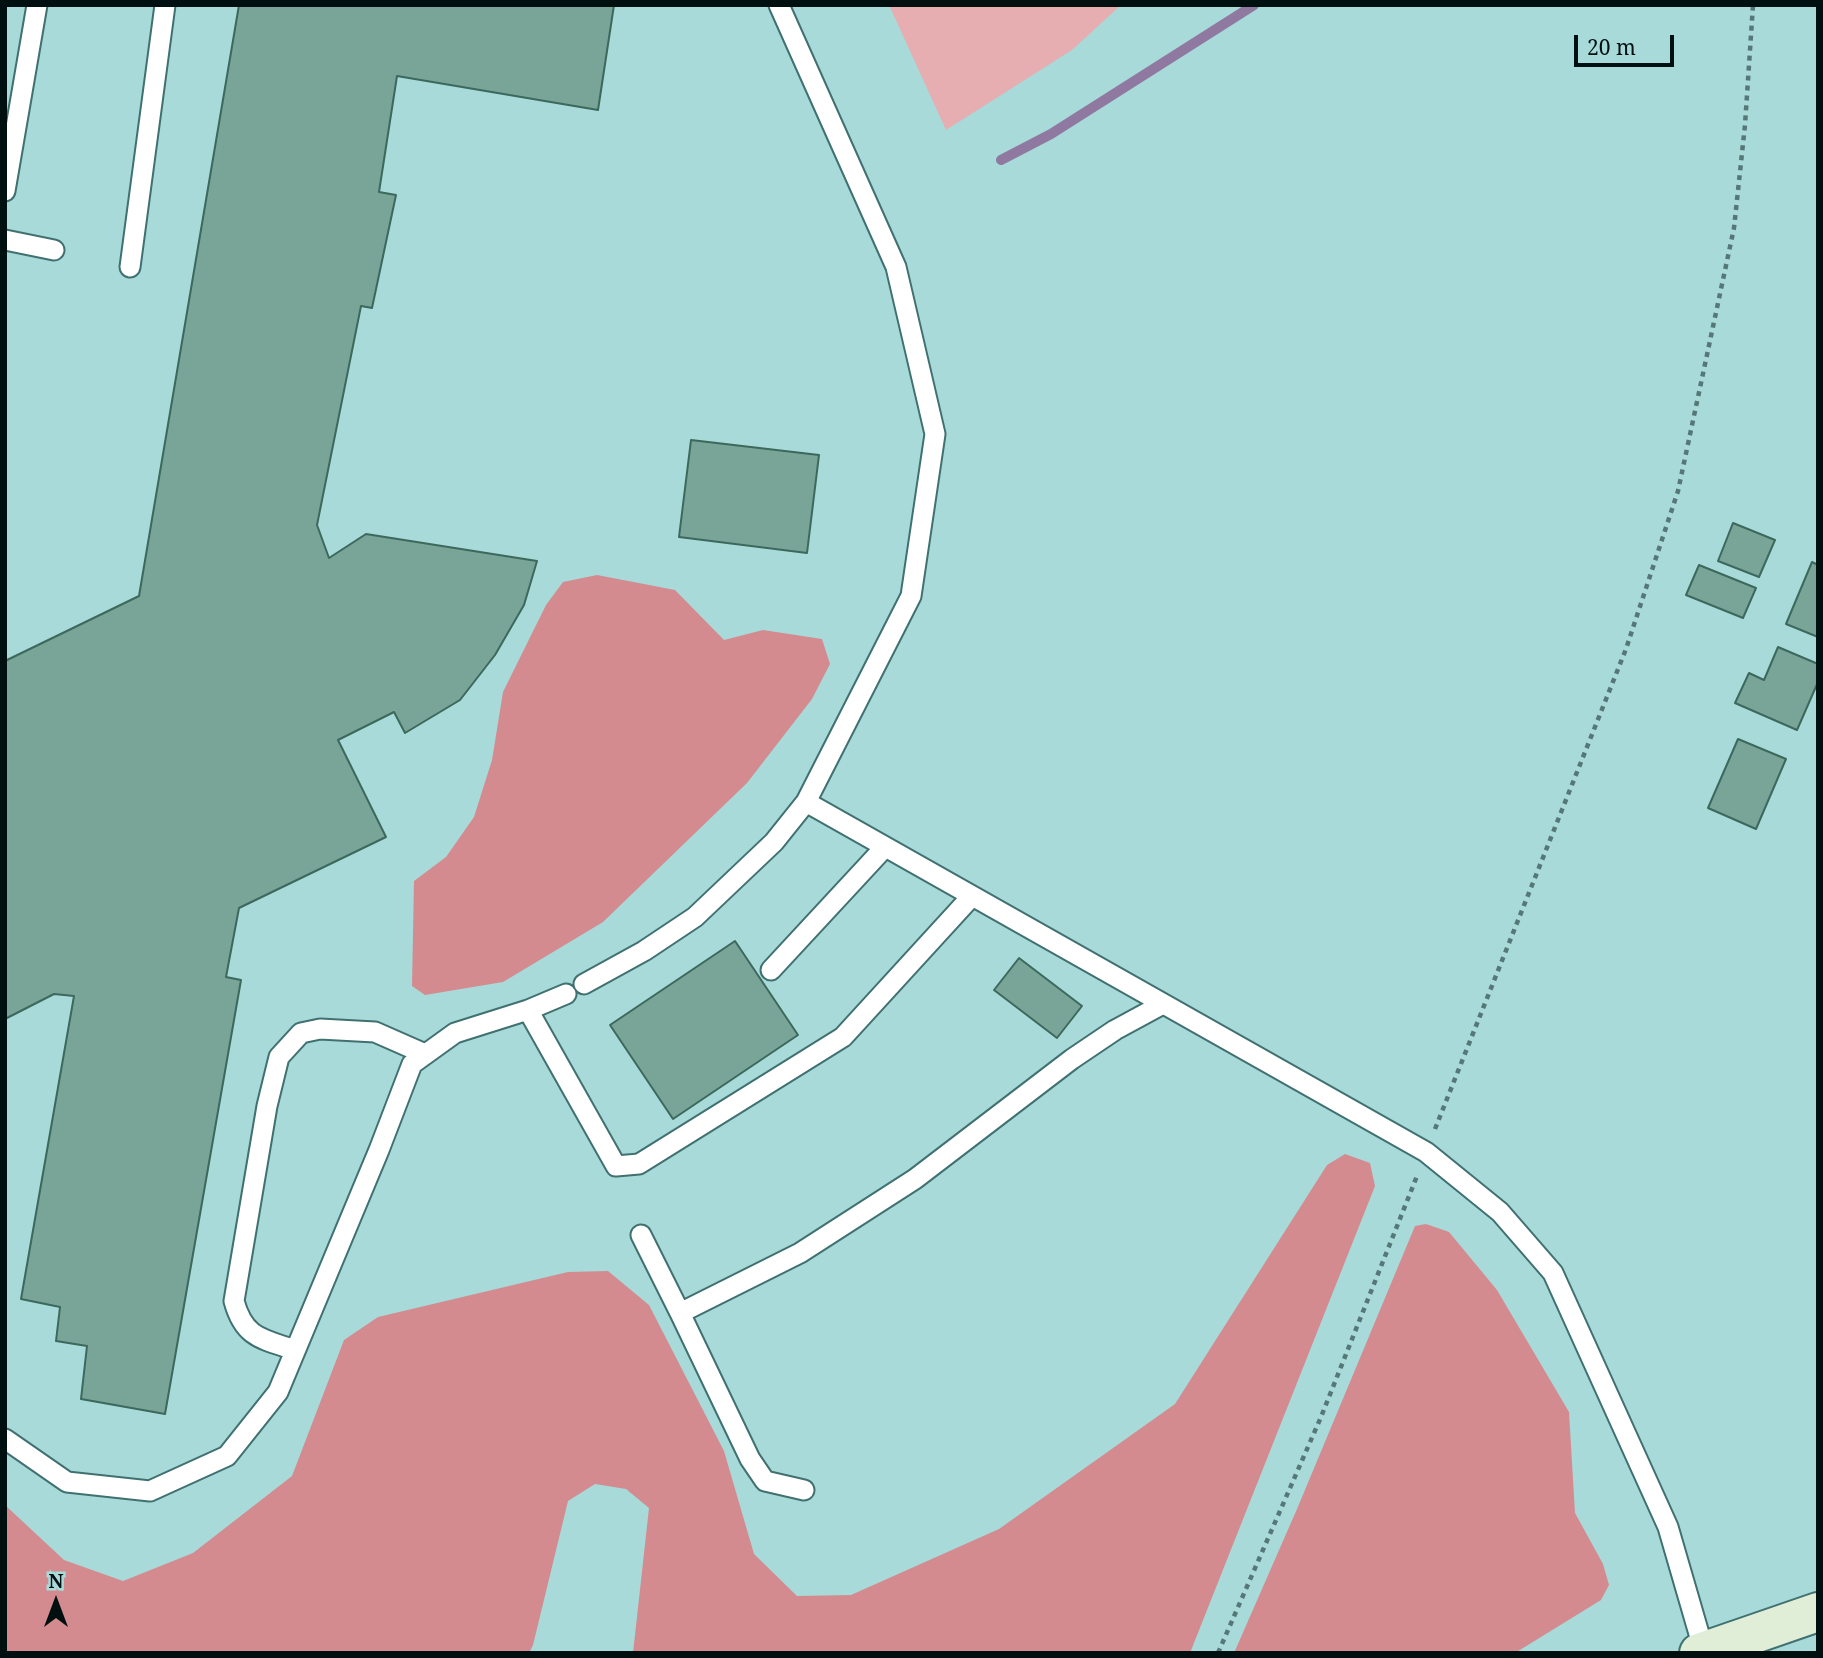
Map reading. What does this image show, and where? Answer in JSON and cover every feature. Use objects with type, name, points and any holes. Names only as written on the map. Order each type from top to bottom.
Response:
[{"type":"main road","points":[[1702,1652],[1818,1612]]},
{"type":"lane","points":[[5,191],[37,5]]},
{"type":"lane","points":[[130,267],[165,5]]},
{"type":"lane","points":[[584,984],[644,951],[695,917],[774,842],[806,802],[911,596],[934,435],[896,267],[779,5]]},
{"type":"lane","points":[[5,240],[54,250]]},
{"type":"lane","points":[[806,802],[1426,1152],[1500,1212],[1553,1273],[1668,1527],[1702,1652]]},
{"type":"lane","points":[[771,970],[885,847]]},
{"type":"lane","points":[[528,1010],[616,1166],[639,1164],[843,1037],[972,896]]},
{"type":"lane","points":[[5,1439],[66,1482],[150,1491],[227,1456],[278,1392],[412,1064],[455,1033],[528,1010],[566,994]]},
{"type":"lane","points":[[680,1313],[800,1252],[881,1201],[926,1171],[1072,1059],[1115,1030],[1163,1004]]},
{"type":"lane","points":[[295,1350],[254,1335],[239,1320],[234,1301],[267,1106],[279,1057],[301,1033],[320,1029],[375,1032],[425,1054]]},
{"type":"lane","points":[[641,1235],[750,1459],[765,1481],[804,1490]]},
{"type":"path","points":[[1218,1653],[1321,1417],[1626,649],[1678,491],[1734,228],[1745,125],[1753,5]]},
{"type":"shaded area","points":[[889,5],[1121,5],[1072,50],[946,130]]},
{"type":"shaded area","points":[[597,575],[675,590],[724,640],[763,630],[822,639],[830,664],[812,699],[747,783],[603,922],[503,982],[425,995],[412,986],[414,881],[446,857],[474,817],[492,760],[503,692],[546,605],[563,582]]},
{"type":"shaded area","points":[[1345,1154],[1370,1163],[1375,1186],[1190,1653],[633,1653],[649,1508],[626,1489],[595,1484],[568,1501],[529,1653],[5,1653],[5,1505],[64,1560],[123,1581],[193,1553],[292,1476],[344,1340],[378,1317],[568,1272],[608,1271],[649,1305],[724,1451],[754,1554],[797,1596],[851,1595],[999,1529],[1175,1404],[1327,1165]]},
{"type":"shaded area","points":[[1426,1224],[1449,1232],[1497,1290],[1569,1412],[1575,1513],[1603,1564],[1609,1585],[1601,1600],[1515,1653],[1234,1653],[1415,1226]]},
{"type":"building","points":[[239,5],[614,5],[598,110],[397,76],[379,192],[396,195],[372,308],[361,306],[317,525],[329,558],[366,534],[537,561],[524,605],[495,655],[460,700],[405,733],[394,712],[338,740],[386,837],[239,908],[226,977],[241,980],[165,1414],[81,1399],[87,1346],[56,1341],[60,1307],[21,1299],[74,996],[54,994],[5,1019],[5,661],[139,596]]},
{"type":"building","points":[[691,440],[819,455],[807,553],[679,537]]},
{"type":"building","points":[[1733,523],[1775,540],[1759,577],[1718,561]]},
{"type":"building","points":[[1812,562],[1818,565],[1818,637],[1786,624]]},
{"type":"building","points":[[1699,565],[1756,588],[1743,618],[1686,595]]},
{"type":"building","points":[[1778,647],[1818,664],[1818,682],[1797,730],[1735,703],[1749,673],[1764,680]]},
{"type":"building","points":[[1738,739],[1786,759],[1756,829],[1708,808]]},
{"type":"building","points":[[735,941],[798,1035],[673,1119],[610,1025]]},
{"type":"building","points":[[1019,958],[1082,1006],[1057,1038],[994,990]]},
{"type":"waterway","points":[[1001,160],[1051,134],[1254,5]]}]
